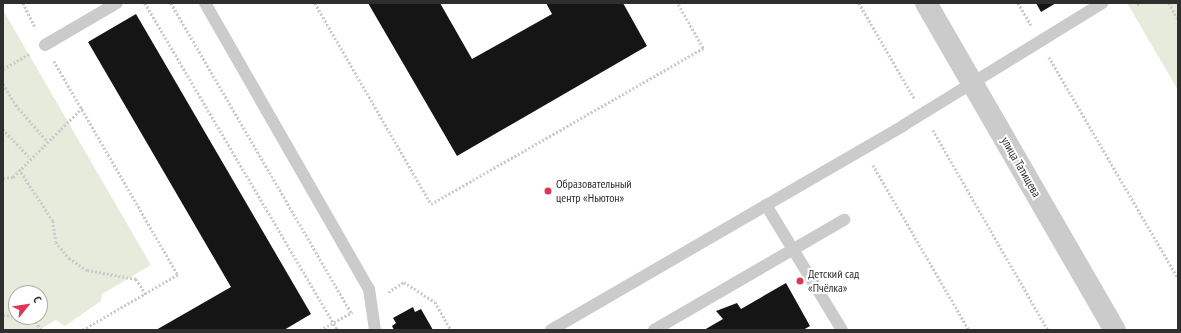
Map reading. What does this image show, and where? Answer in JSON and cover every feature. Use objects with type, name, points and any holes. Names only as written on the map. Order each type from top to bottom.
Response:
[{"type":"street","name":"улица Татищева","points":[[926,3],[1115,330]]},
{"type":"lane","points":[[46,45],[116,3]]},
{"type":"lane","points":[[205,3],[369,289],[375,330]]},
{"type":"lane","points":[[551,330],[863,149],[972,83],[1039,40],[1102,3]]},
{"type":"lane","points":[[766,205],[795,249],[842,330]]},
{"type":"lane","points":[[654,330],[844,220]]},
{"type":"path","points":[[23,3],[178,275],[83,330]]},
{"type":"path","points":[[145,3],[338,330]]},
{"type":"path","points":[[171,3],[353,317]]},
{"type":"path","points":[[315,3],[431,204],[703,48],[677,3]]},
{"type":"path","points":[[859,3],[1048,330]]},
{"type":"path","points":[[1018,3],[1178,278]]},
{"type":"path","points":[[1169,3],[1178,18]]},
{"type":"path","points":[[3,69],[46,45]]},
{"type":"path","points":[[3,84],[16,105],[47,141]]},
{"type":"path","points":[[3,178],[12,177],[82,108]]},
{"type":"path","points":[[3,129],[30,158]]},
{"type":"path","points":[[863,149],[969,330]]},
{"type":"path","points":[[19,170],[53,221],[56,242],[69,258],[87,270],[136,279],[146,294]]},
{"type":"shaded area","points":[[1127,3],[1178,3],[1178,90]]},
{"type":"shaded area","points":[[3,10],[151,265],[102,294],[101,301],[65,326],[56,320],[48,325],[48,285],[8,285],[8,325],[48,325],[39,330],[3,330]]},
{"type":"building","points":[[368,3],[440,3],[472,59],[552,14],[546,3],[623,3],[647,46],[457,156]]},
{"type":"building","points":[[1036,3],[1056,3],[1041,12]]},
{"type":"building","points":[[136,14],[311,314],[284,330],[156,330],[231,287],[88,42]]},
{"type":"building","points":[[786,283],[810,326],[803,330],[704,330],[723,319],[716,311],[737,303],[741,309]]},
{"type":"building","points":[[413,307],[415,312],[421,309],[433,330],[394,330],[392,326],[396,323],[393,318]]},
{"type":"place","name":"Образовательный центр «Ньютон»","points":[[548,191]]},
{"type":"place","name":"Детский сад «Пчёлка»","points":[[800,281]]}]
